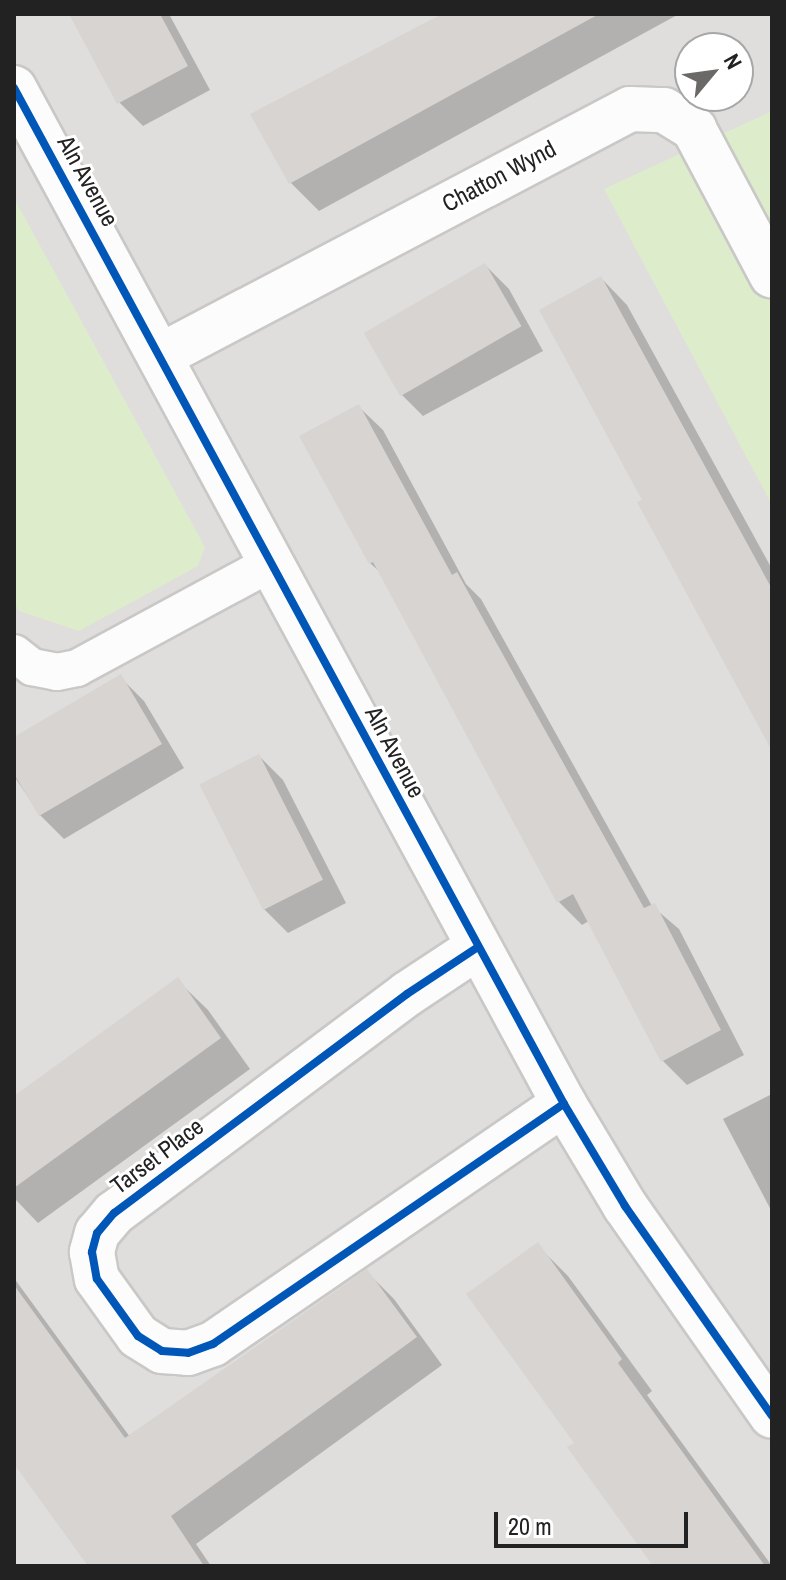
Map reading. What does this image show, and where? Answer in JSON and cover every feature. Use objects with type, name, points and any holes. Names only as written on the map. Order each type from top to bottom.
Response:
[{"type":"street","name":"Chatton Wynd","points":[[160,356],[630,109],[664,110],[694,129],[772,276]]},
{"type":"street","name":"Aln Avenue","points":[[20,113],[160,356],[564,1104],[625,1206],[772,1416]]},
{"type":"street","name":"Tarset Place","points":[[478,947],[407,994],[114,1213],[97,1233],[92,1252],[97,1279],[138,1336],[162,1351],[188,1353],[213,1344],[564,1104]]},
{"type":"lane","points":[[14,653],[32,667],[44,670],[57,672],[77,668],[271,563]]},
{"type":"shaded area","points":[[14,14],[772,14],[772,1566],[14,1566]]},
{"type":"green space","points":[[772,111],[772,505],[604,189]]},
{"type":"green space","points":[[14,198],[205,547],[198,566],[79,631],[19,611],[14,602]]},
{"type":"building","points":[[69,14],[160,14],[188,66],[117,104]]},
{"type":"building","points":[[442,14],[599,14],[289,184],[250,114]]},
{"type":"building","points":[[485,263],[522,326],[400,396],[364,333]]},
{"type":"building","points":[[601,276],[772,589],[772,751],[637,502],[642,500],[539,310]]},
{"type":"building","points":[[359,404],[452,575],[457,572],[644,908],[655,903],[721,1030],[661,1062],[573,894],[557,903],[373,562],[369,564],[299,436]]},
{"type":"building","points":[[121,674],[162,744],[39,816],[14,774],[14,737]]},
{"type":"building","points":[[259,754],[323,880],[263,910],[199,784]]},
{"type":"building","points":[[178,977],[221,1038],[14,1188],[14,1096]]},
{"type":"building","points":[[538,1242],[622,1359],[618,1363],[765,1566],[653,1566],[567,1447],[574,1443],[466,1294]]},
{"type":"building","points":[[367,1269],[417,1337],[171,1516],[204,1566],[88,1566],[14,1464],[14,1285],[125,1438]]},
{"type":"cycle path","points":[[14,88],[564,1104],[625,1206],[772,1416]]},
{"type":"cycle path","points":[[478,947],[407,994],[114,1213],[97,1233],[92,1252],[97,1279],[138,1336],[162,1351],[188,1353],[213,1344],[564,1104]]}]
